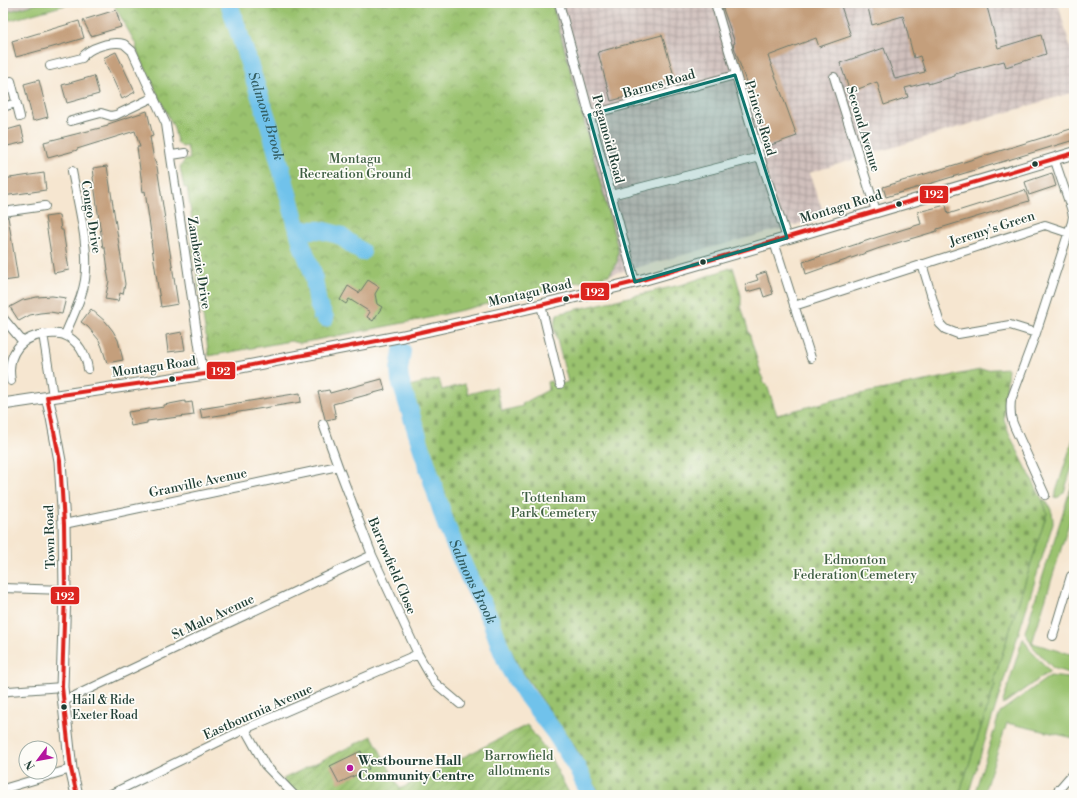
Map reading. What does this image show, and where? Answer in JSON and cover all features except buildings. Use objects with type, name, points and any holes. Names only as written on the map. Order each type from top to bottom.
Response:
[{"type":"main road","name":"Montagu Road","points":[[3,404],[205,374],[404,336],[541,305],[635,282],[1074,153]]},
{"type":"main road","name":"Town Road","points":[[50,397],[52,418],[60,461],[64,524],[65,590],[62,687],[71,769],[77,795]]},
{"type":"street","name":"Pegamoid Road","points":[[559,3],[635,282]]},
{"type":"street","name":"Princes Road","points":[[715,3],[760,157],[787,238]]},
{"type":"street","name":"Zambezie Drive","points":[[50,66],[82,58],[85,53],[90,50],[114,43],[124,44],[132,51],[166,124],[205,374]]},
{"type":"street","name":"Barnes Road","points":[[589,116],[735,75]]},
{"type":"street","name":"Second Avenue","points":[[834,77],[876,211]]},
{"type":"street","points":[[11,81],[20,117]]},
{"type":"street","points":[[71,120],[101,113],[111,116],[116,115],[154,97]]},
{"type":"street","points":[[3,107],[16,103]]},
{"type":"street","points":[[172,155],[185,153]]},
{"type":"street","points":[[611,195],[760,157]]},
{"type":"street","points":[[1045,495],[1014,426],[1010,408],[1011,400],[1036,333],[1072,222],[1073,216],[1054,158]]},
{"type":"street","name":"Congo Drive","points":[[65,335],[83,291],[86,268],[86,251],[72,171]]},
{"type":"street","points":[[3,212],[45,206]]},
{"type":"street","name":"Jeremy's Green","points":[[794,306],[1045,225],[1069,233]]},
{"type":"street","points":[[774,242],[810,358]]},
{"type":"street","points":[[922,264],[940,324],[951,333],[958,334],[1010,324],[1036,333]]},
{"type":"street","points":[[541,305],[560,384]]},
{"type":"street","points":[[3,318],[23,342]]},
{"type":"street","points":[[43,334],[50,397]]},
{"type":"street","points":[[11,381],[10,364],[13,355],[23,342],[31,337],[43,334],[65,335],[81,348],[86,359],[88,369]]},
{"type":"street","name":"Barrowfield Close","points":[[323,424],[372,555],[418,654],[434,682],[460,704]]},
{"type":"street","name":"Granville Avenue","points":[[64,524],[338,466]]},
{"type":"street","name":"St Malo Avenue","points":[[64,701],[372,555]]},
{"type":"street","points":[[1053,636],[1070,576],[1074,575]]},
{"type":"street","points":[[3,588],[65,590]]},
{"type":"street","name":"Eastbournia Avenue","points":[[109,795],[245,730],[418,654]]},
{"type":"street","points":[[3,692],[9,690],[62,687]]},
{"type":"street","points":[[245,730],[265,765],[294,795]]},
{"type":"street","points":[[3,789],[71,769]]},
{"type":"street","points":[[1054,795],[1074,772]]},
{"type":"highlighted area","points":[[735,75],[787,238],[635,282],[589,115]]},
{"type":"shaded area","points":[[3,3],[40,3],[3,13]]},
{"type":"shaded area","points":[[552,3],[1058,3],[1074,61],[1074,92],[809,173],[825,217],[609,275],[617,262],[618,249]]},
{"type":"green space","points":[[40,3],[73,3],[11,20],[3,17],[3,13]]},
{"type":"green space","name":"Montagu Recreation Ground","points":[[113,3],[552,3],[618,249],[617,262],[609,275],[424,319],[300,343],[290,341],[209,356],[190,231],[193,227],[187,187],[184,188],[180,167],[185,160],[190,159],[187,146],[182,147],[177,142],[174,128],[136,49],[137,46]]},
{"type":"green space","name":"Edmonton Federation Cemetery","points":[[733,267],[741,295],[741,306],[764,383],[767,385],[777,415],[845,397],[980,370],[1008,368],[1004,420],[1009,434],[1043,501],[1047,513],[993,683],[995,684],[959,795],[600,795],[575,747],[519,667],[511,650],[504,651],[493,619],[475,584],[449,526],[405,387],[439,379],[442,390],[465,384],[468,394],[496,387],[502,411],[523,406],[522,404],[548,390],[547,382],[551,381],[553,386],[568,382],[554,328],[557,314],[684,284]]},
{"type":"green space","points":[[1074,436],[1074,461],[1064,492],[1059,497],[1054,498]]},
{"type":"green space","points":[[1074,478],[1074,507],[1032,643],[1074,655],[1074,675],[1053,668],[1033,647],[1025,632]]},
{"type":"green space","points":[[1044,499],[1051,510],[1053,523],[968,795],[959,795],[995,685],[993,683],[1047,513],[1043,501]]},
{"type":"green space","points":[[1023,638],[1030,650],[1050,671],[1002,705]]},
{"type":"green space","points":[[1050,676],[1074,680],[1074,738],[1007,723],[983,795],[974,795],[1000,712]]},
{"type":"green space","name":"Barrowfield allotments","points":[[527,725],[547,751],[570,795],[293,795],[283,779],[372,736],[400,789]]},
{"type":"waterway","name":"Salmons Brook","points":[[229,3],[269,124],[302,245],[313,273],[318,304],[325,318]]},
{"type":"waterway","name":"Salmons Brook","points":[[298,230],[320,230],[339,235],[362,252]]},
{"type":"waterway","points":[[314,319],[318,304]]},
{"type":"waterway","name":"Salmons Brook","points":[[402,351],[399,370],[400,380],[446,525],[467,573],[491,621],[509,668],[524,692],[555,733],[577,768],[590,795]]},
{"type":"transit line","name":"192","points":[[47,397],[205,374],[403,336],[541,305],[635,282],[1074,153]]},
{"type":"transit line","name":"192","points":[[47,397],[60,461],[64,524],[65,590],[62,687],[71,769],[77,795]]},
{"type":"place","name":"Hail & Ride Exeter Road","points":[[64,707]]},
{"type":"place","name":"Westbourne Hall Community Centre","points":[[350,768]]},
{"type":"park label","name":"Tottenham Park Cemetery","points":[[554,506]]}]
